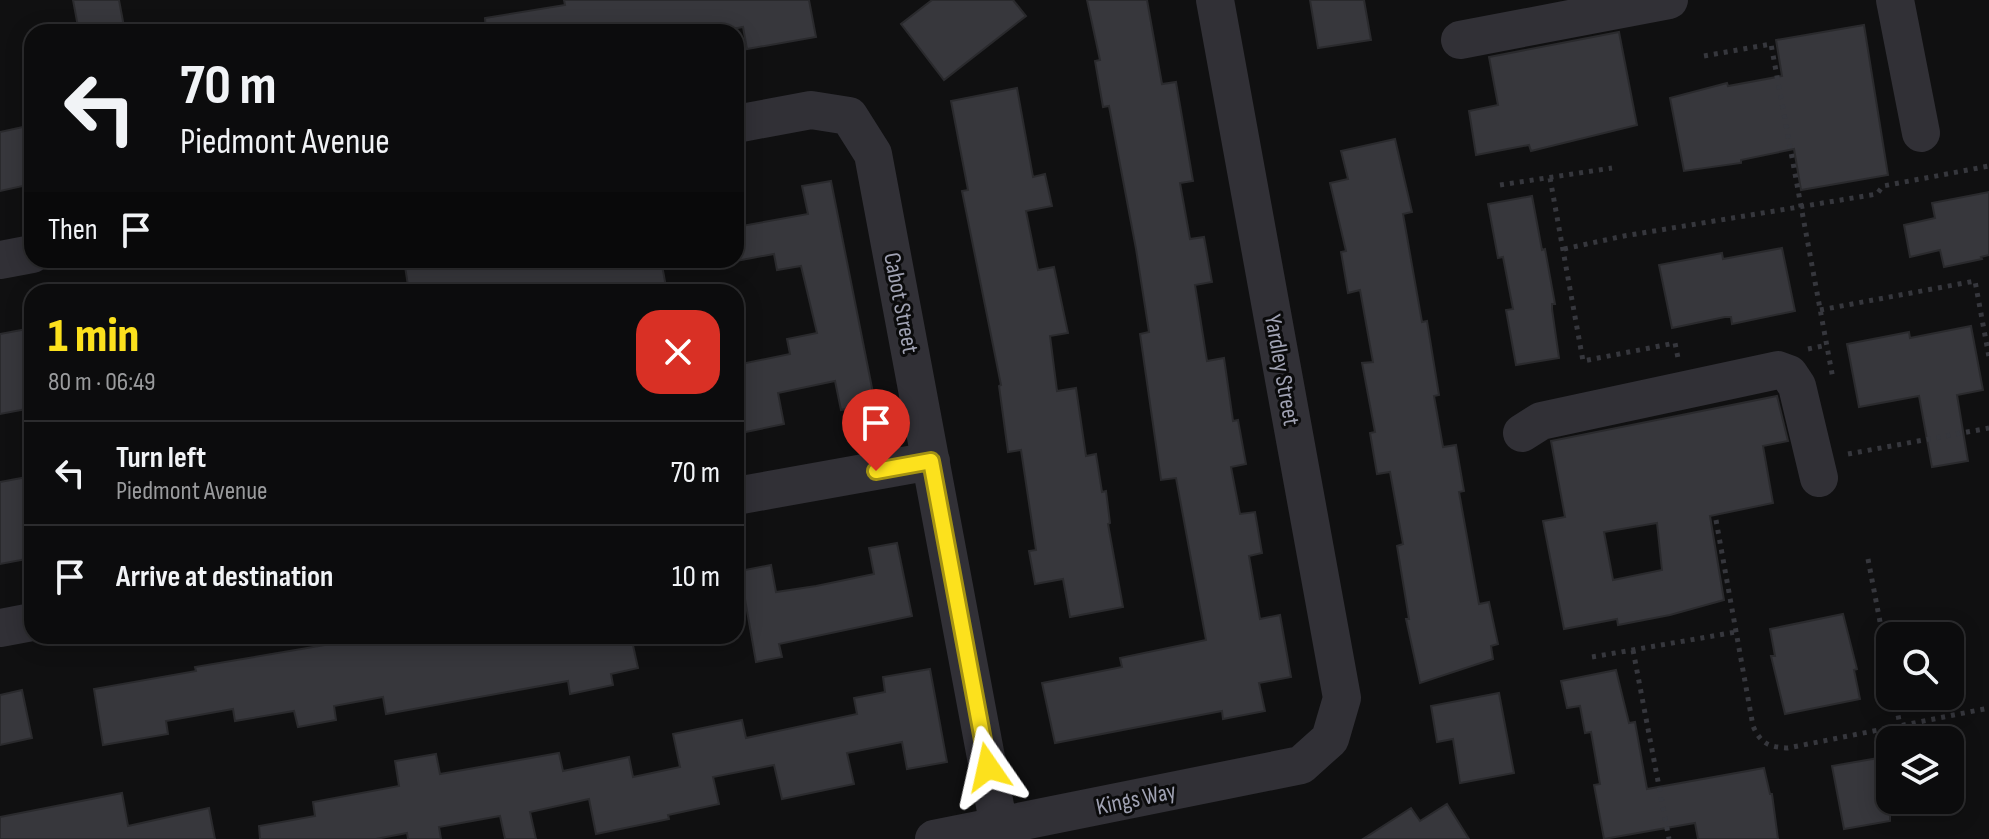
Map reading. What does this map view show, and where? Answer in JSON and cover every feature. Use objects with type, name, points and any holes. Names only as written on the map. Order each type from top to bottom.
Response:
[{"type":"street","name":"Yardley Street","points":[[1215,0],[1342,698],[1330,739]]},
{"type":"street","points":[[1460,40],[1669,0]]},
{"type":"street","points":[[1895,0],[1921,133]]},
{"type":"street","name":"Cabot Street","points":[[744,123],[811,110],[849,116],[873,154],[999,827]]},
{"type":"street","points":[[0,260],[24,256]]},
{"type":"street","points":[[1522,433],[1541,421],[1778,370],[1789,374],[1797,386],[1833,466]]},
{"type":"street","points":[[744,495],[931,461]]},
{"type":"street","points":[[0,628],[24,624]]},
{"type":"street","name":"Kings Way","points":[[934,839],[1301,765],[1330,739]]},
{"type":"path","points":[[1704,56],[1771,44],[1835,392]]},
{"type":"path","points":[[1564,249],[1624,236],[1877,194],[1883,186],[1989,166]]},
{"type":"path","points":[[1500,185],[1612,168]]},
{"type":"path","points":[[1550,178],[1583,361],[1675,343],[1678,358]]},
{"type":"path","points":[[1820,310],[1975,281],[1989,357]]},
{"type":"path","points":[[1978,297],[1989,295]]},
{"type":"path","points":[[1798,351],[1827,345]]},
{"type":"path","points":[[1833,466],[1989,428]]},
{"type":"path","points":[[1716,520],[1753,726],[1759,739],[1770,747],[1788,748],[1989,708]]},
{"type":"path","points":[[1868,559],[1880,622]]},
{"type":"path","points":[[1592,657],[1736,632]]},
{"type":"path","points":[[1633,650],[1669,839]]},
{"type":"path","points":[[1897,710],[1900,725]]},
{"type":"building","points":[[73,0],[119,0],[124,24],[78,24]]},
{"type":"building","points":[[564,0],[809,0],[816,37],[747,49],[744,24],[485,24],[485,18],[565,5]]},
{"type":"building","points":[[932,0],[1013,0],[1026,16],[944,80],[901,24]]},
{"type":"building","points":[[1087,0],[1147,0],[1162,84],[1176,82],[1193,181],[1180,183],[1190,239],[1204,237],[1212,282],[1195,285],[1207,361],[1224,358],[1233,421],[1238,420],[1246,464],[1231,467],[1240,514],[1255,512],[1262,553],[1249,556],[1260,619],[1280,615],[1291,677],[1259,683],[1265,711],[1223,719],[1222,711],[1055,743],[1042,683],[1122,667],[1120,658],[1206,640],[1176,478],[1161,480],[1140,334],[1149,332],[1109,106],[1103,107],[1095,61],[1100,60]]},
{"type":"building","points":[[1310,0],[1364,0],[1371,40],[1318,48]]},
{"type":"building","points":[[1864,25],[1888,175],[1801,190],[1794,149],[1741,160],[1741,163],[1684,171],[1670,98],[1727,83],[1728,86],[1782,76],[1776,40]]},
{"type":"building","points":[[1619,32],[1637,125],[1531,151],[1529,145],[1476,155],[1469,111],[1498,105],[1489,57]]},
{"type":"building","points":[[1017,88],[1033,177],[1045,174],[1052,206],[1026,211],[1038,270],[1054,267],[1068,333],[1050,336],[1057,391],[1076,388],[1086,456],[1096,454],[1102,492],[1106,491],[1108,524],[1123,607],[1070,617],[1063,579],[1035,584],[1029,551],[1036,550],[1021,450],[1008,452],[1001,385],[962,191],[968,190],[951,101]]},
{"type":"building","points":[[24,127],[24,186],[0,191],[0,132]]},
{"type":"building","points":[[1395,139],[1412,212],[1403,214],[1422,322],[1427,321],[1439,395],[1434,396],[1443,447],[1456,445],[1464,491],[1459,492],[1479,604],[1489,602],[1498,644],[1491,646],[1493,659],[1420,683],[1406,619],[1409,619],[1397,546],[1403,544],[1390,472],[1377,474],[1370,433],[1375,432],[1362,363],[1373,362],[1360,290],[1348,293],[1341,252],[1346,251],[1330,183],[1348,179],[1341,151]]},
{"type":"building","points":[[831,181],[875,403],[841,410],[835,381],[778,393],[784,424],[744,432],[744,363],[790,354],[787,339],[817,333],[801,266],[777,270],[774,254],[744,260],[744,226],[808,214],[802,186]]},
{"type":"building","points":[[1989,192],[1989,255],[1944,267],[1940,250],[1910,257],[1904,225],[1935,218],[1932,203]]},
{"type":"building","points":[[1532,196],[1555,304],[1552,304],[1552,309],[1559,358],[1516,365],[1506,310],[1513,309],[1503,257],[1498,258],[1488,204]]},
{"type":"building","points":[[1782,248],[1795,311],[1732,324],[1731,317],[1725,317],[1672,328],[1659,265],[1722,253],[1723,259]]},
{"type":"building","points":[[405,268],[662,268],[666,284],[408,284]]},
{"type":"building","points":[[1971,326],[1983,390],[1957,395],[1968,461],[1932,467],[1919,396],[1859,407],[1847,344],[1909,332],[1910,338]]},
{"type":"building","points":[[24,330],[24,410],[0,414],[0,334]]},
{"type":"building","points":[[1777,396],[1788,441],[1763,446],[1773,503],[1710,516],[1724,600],[1618,625],[1617,619],[1564,629],[1543,521],[1565,517],[1551,441]],"holes":[[[1657,523],[1662,570],[1613,580],[1604,532]]]},
{"type":"building","points":[[24,478],[24,560],[0,564],[0,482]]},
{"type":"building","points":[[897,543],[912,616],[779,644],[782,657],[756,662],[744,594],[744,570],[771,565],[776,592],[816,586],[874,574],[869,548]]},
{"type":"building","points":[[1843,614],[1857,669],[1854,670],[1860,699],[1785,714],[1771,656],[1775,656],[1770,629]]},
{"type":"building","points":[[331,644],[633,644],[638,668],[611,674],[613,685],[570,694],[568,681],[386,714],[383,697],[334,706],[336,720],[298,727],[294,711],[235,721],[233,709],[166,721],[168,734],[103,745],[94,689],[196,671],[195,667]]},
{"type":"building","points":[[930,669],[947,762],[907,769],[902,742],[847,753],[854,784],[782,799],[774,765],[713,777],[719,804],[668,815],[669,819],[596,834],[589,799],[530,812],[536,839],[505,839],[500,816],[439,827],[441,839],[408,839],[407,833],[376,839],[260,839],[259,826],[315,816],[313,802],[399,786],[395,761],[436,754],[440,774],[559,753],[563,771],[629,757],[633,777],[680,767],[673,734],[742,720],[746,738],[857,714],[854,698],[885,692],[883,677]]},
{"type":"building","points":[[1616,670],[1629,723],[1635,722],[1647,789],[1764,768],[1772,794],[1778,839],[1698,839],[1695,823],[1604,839],[1594,785],[1600,784],[1591,732],[1585,733],[1580,706],[1567,708],[1561,681]]},
{"type":"building","points":[[22,690],[32,738],[0,745],[0,695]]},
{"type":"building","points":[[1499,693],[1514,773],[1460,783],[1453,739],[1437,742],[1431,706]]},
{"type":"building","points":[[1876,758],[1876,814],[1890,814],[1890,821],[1844,829],[1832,766]]},
{"type":"building","points":[[122,793],[128,826],[209,808],[215,839],[0,839],[0,817]]},
{"type":"building","points":[[1447,804],[1469,839],[1363,839],[1411,808],[1420,821]]},
{"type":"route","points":[[876,471],[931,461],[988,767]]}]
